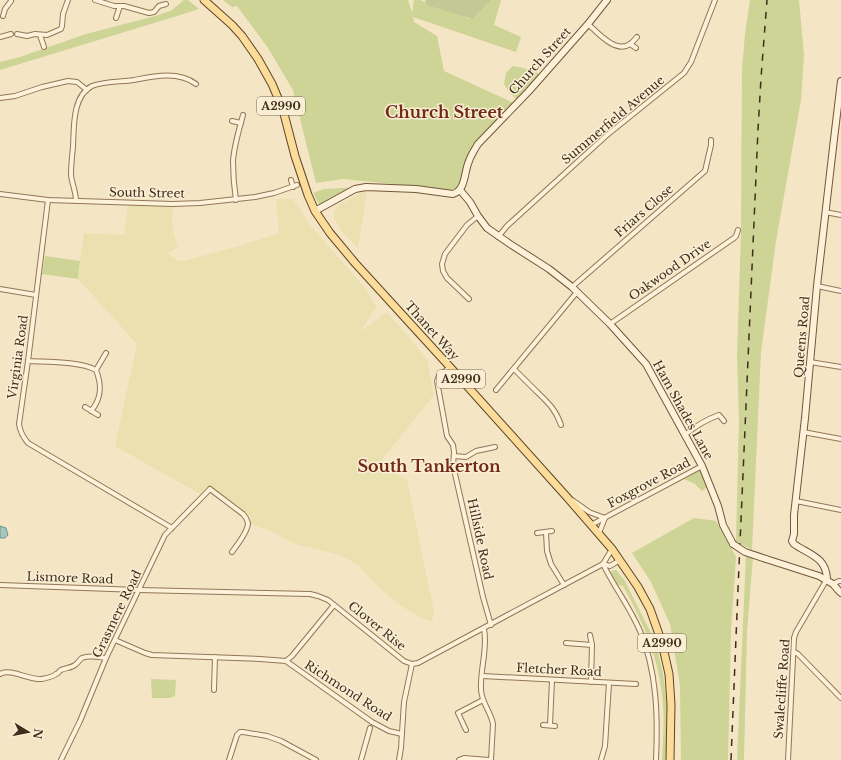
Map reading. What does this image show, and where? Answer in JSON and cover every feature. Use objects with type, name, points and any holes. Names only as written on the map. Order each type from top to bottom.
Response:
[{"type":"main road","name":"Thanet Way","points":[[204,0],[242,36],[258,59],[272,84],[283,110],[308,195],[315,211],[330,233],[599,533],[638,586],[650,609],[662,643],[668,674],[671,705],[670,760]]},
{"type":"street","points":[[16,34],[27,36],[35,34],[47,35],[58,31],[62,28],[62,18],[68,0]]},
{"type":"street","points":[[95,0],[114,6],[124,6],[149,13],[154,12],[159,6],[166,4]]},
{"type":"street","name":"Church Street","points":[[460,190],[468,162],[478,144],[529,91],[607,0]]},
{"type":"street","name":"Summerfield Avenue","points":[[498,236],[607,135],[684,73],[692,62],[715,0]]},
{"type":"street","points":[[3,16],[2,9],[11,1]]},
{"type":"street","points":[[116,18],[120,6]]},
{"type":"street","points":[[588,24],[612,44],[618,46],[630,44],[637,37]]},
{"type":"street","points":[[0,38],[11,34]]},
{"type":"street","points":[[40,35],[44,47]]},
{"type":"street","points":[[630,44],[636,48]]},
{"type":"street","points":[[76,201],[76,194],[71,174],[74,122],[78,104],[87,90],[92,86],[99,84],[157,76],[184,77],[196,84]]},
{"type":"street","points":[[0,98],[15,96],[42,87],[68,81],[77,82],[87,90]]},
{"type":"street","name":"Queens Road","points":[[827,579],[825,567],[821,561],[794,544],[792,541],[817,286],[841,81]]},
{"type":"street","points":[[236,200],[233,161],[243,115]]},
{"type":"street","points":[[232,122],[241,123]]},
{"type":"street","points":[[834,139],[841,140]]},
{"type":"street","name":"Friars Close","points":[[572,286],[705,171],[711,140]]},
{"type":"street","name":"South Street","points":[[0,194],[48,200],[192,204],[269,195],[295,186],[291,180]]},
{"type":"street","points":[[315,211],[355,189],[366,186],[416,189],[453,194],[460,190]]},
{"type":"street","name":"Ham Shades Lane","points":[[460,190],[470,202],[487,228],[572,286],[610,324],[646,364],[686,434],[702,466],[718,506],[723,525],[733,544],[745,552],[827,579]]},
{"type":"street","name":"Virginia Road","points":[[48,200],[19,424],[20,431],[28,443],[172,528]]},
{"type":"street","points":[[825,212],[841,215]]},
{"type":"street","points":[[469,299],[447,278],[443,271],[442,264],[445,254],[467,225],[478,216]]},
{"type":"street","name":"Oakwood Drive","points":[[610,324],[734,238],[738,230]]},
{"type":"street","points":[[817,286],[841,291]]},
{"type":"street","points":[[0,289],[36,294]]},
{"type":"street","points":[[496,390],[577,292]]},
{"type":"street","points":[[96,370],[106,353]]},
{"type":"street","points":[[28,361],[89,366],[96,370],[101,384],[100,393],[91,410]]},
{"type":"street","points":[[810,362],[841,367]]},
{"type":"street","name":"Hillside Road","points":[[450,367],[439,376],[437,381],[447,436],[454,452],[454,465],[482,597],[491,625]]},
{"type":"street","points":[[514,369],[549,403],[561,425]]},
{"type":"street","points":[[85,407],[98,415]]},
{"type":"street","points":[[686,434],[708,419],[719,415],[724,421]]},
{"type":"street","points":[[803,432],[841,439]]},
{"type":"street","points":[[454,456],[466,457],[476,451],[495,447]]},
{"type":"street","name":"Foxgrove Road","points":[[591,525],[702,466]]},
{"type":"street","name":"Grasmere Road","points":[[61,760],[80,720],[106,658],[166,535],[210,489],[243,514],[248,523],[244,535],[232,552]]},
{"type":"street","name":"Foxgrove Road","points":[[566,496],[589,512],[605,518]]},
{"type":"street","points":[[796,501],[841,510]]},
{"type":"street","name":"Foxgrove Road","points":[[599,533],[605,518]]},
{"type":"street","points":[[537,533],[552,532]]},
{"type":"street","points":[[546,533],[551,564],[564,585]]},
{"type":"street","points":[[612,549],[603,564],[640,631],[649,659],[657,722],[656,760]]},
{"type":"street","name":"Clover Rise","points":[[139,590],[310,594],[318,596],[334,605],[404,661],[412,664],[418,664],[603,564],[610,566],[620,560]]},
{"type":"street","points":[[827,579],[841,593]]},
{"type":"street","name":"Swalecliffe Road","points":[[788,759],[794,638],[827,579]]},
{"type":"street","points":[[833,584],[841,581]]},
{"type":"street","name":"Lismore Road","points":[[0,585],[139,590]]},
{"type":"street","name":"Richmond Road","points":[[286,661],[292,656],[334,605]]},
{"type":"street","points":[[459,760],[464,758],[490,760],[493,724],[483,700],[481,690],[486,645],[484,628]]},
{"type":"street","points":[[590,635],[592,644],[591,682]]},
{"type":"street","name":"Richmond Road","points":[[115,640],[144,654],[152,655],[286,661],[372,722],[389,731],[402,734]]},
{"type":"street","points":[[566,643],[592,644]]},
{"type":"street","points":[[794,652],[798,654],[841,698]]},
{"type":"street","points":[[0,674],[10,672],[28,678],[48,678],[56,675],[63,669],[75,665],[82,658],[89,656],[106,658]]},
{"type":"street","points":[[214,690],[215,657]]},
{"type":"street","points":[[399,760],[404,702],[412,664]]},
{"type":"street","name":"Fletcher Road","points":[[482,676],[636,684]]},
{"type":"street","points":[[550,725],[552,680]]},
{"type":"street","points":[[601,760],[605,746],[609,683]]},
{"type":"street","points":[[466,730],[458,713],[483,700]]},
{"type":"street","points":[[543,725],[555,726]]},
{"type":"street","points":[[361,760],[370,728]]},
{"type":"street","points":[[229,760],[237,735],[240,732],[243,732],[267,736],[281,741],[316,760]]},
{"type":"street","points":[[788,759],[793,760]]},
{"type":"shaded area","points":[[367,191],[358,248],[340,229],[334,217],[334,213],[336,208],[342,203]]},
{"type":"shaded area","points":[[276,199],[293,199],[310,225],[364,287],[376,307],[360,332],[387,312],[427,359],[434,395],[379,463],[407,480],[434,612],[432,621],[419,617],[403,607],[379,588],[360,567],[350,560],[333,553],[298,545],[286,540],[276,533],[249,523],[252,518],[208,487],[200,494],[115,446],[137,344],[78,279],[84,233],[124,235],[128,205],[174,206],[172,219],[178,247],[167,253],[176,260],[183,261],[236,247],[279,233]]},
{"type":"green space","points":[[184,0],[188,0],[199,9],[0,70],[0,62],[20,57],[86,34],[159,15],[172,10]]},
{"type":"green space","points":[[223,0],[408,0],[412,13],[414,0],[420,0],[470,19],[479,0],[501,0],[494,25],[521,37],[516,52],[413,17],[414,22],[437,36],[444,71],[514,103],[468,155],[458,187],[452,190],[343,179],[316,183],[293,90],[268,48],[237,6],[232,7]]},
{"type":"green space","points":[[425,0],[491,0],[472,19],[427,5]]},
{"type":"green space","points":[[750,0],[799,0],[804,55],[801,100],[776,241],[761,352],[752,550],[736,541],[739,421],[737,356],[741,233],[742,69]]},
{"type":"green space","points":[[513,66],[536,72],[543,76],[519,102],[509,92],[504,84],[506,73]]},
{"type":"green space","points":[[362,187],[321,208],[313,193],[324,189]]},
{"type":"green space","points":[[45,256],[80,261],[78,279],[42,274]]},
{"type":"green space","points":[[697,471],[702,472],[708,486],[702,491],[695,484],[684,479]]},
{"type":"green space","points":[[694,518],[716,521],[736,557],[731,630],[728,760],[681,760],[680,686],[670,624],[651,582],[632,553]]},
{"type":"green space","points":[[746,555],[753,557],[747,631],[744,760],[737,760]]},
{"type":"green space","points":[[616,570],[625,581],[656,643],[663,674],[667,706],[666,760],[662,760],[664,728],[663,703],[657,666],[637,612],[623,586],[618,585],[612,576],[611,572]]},
{"type":"green space","points":[[151,679],[176,680],[175,696],[170,698],[152,698]]},
{"type":"water","points":[[0,526],[6,528],[8,535],[5,538],[0,538]]},
{"type":"railway","points":[[731,760],[758,130],[767,0]]},
{"type":"district","name":"Church Street","points":[[444,112]]},
{"type":"district","name":"South Tankerton","points":[[429,466]]}]
